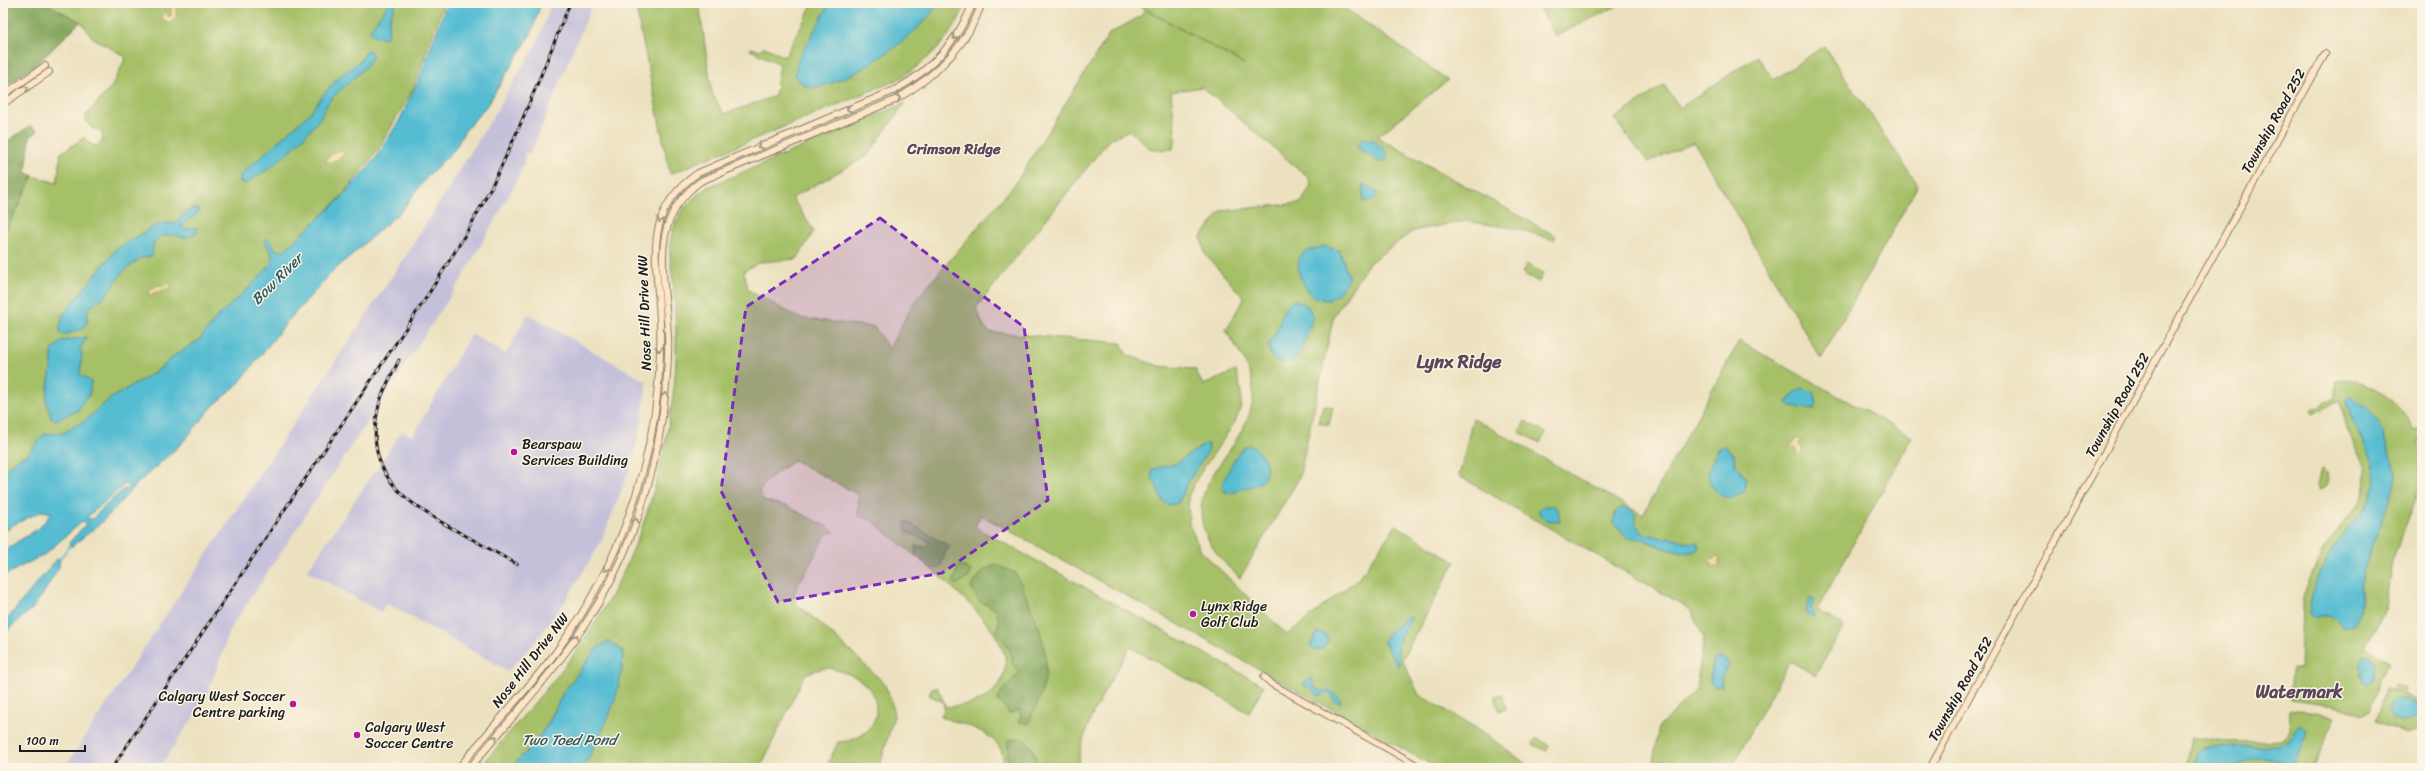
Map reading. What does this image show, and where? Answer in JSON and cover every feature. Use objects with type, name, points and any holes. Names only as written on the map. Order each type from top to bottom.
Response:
[{"type":"street","name":"Nose Hill Drive NW","points":[[460,768],[568,634],[598,585],[625,528],[644,465],[655,410],[659,370],[660,322],[654,247],[659,221],[666,204],[678,188],[698,173],[896,90],[914,79],[930,67],[949,45],[964,24],[973,3]]},
{"type":"street","name":"Nose Hill Drive NW","points":[[470,768],[553,668],[584,625],[607,586],[635,525],[649,480],[662,419],[668,339],[663,241],[666,226],[677,203],[700,181],[895,100],[919,86],[945,64],[960,46],[974,22],[982,3]]},
{"type":"street","name":"Township Road 252","points":[[1930,768],[2325,54]]},
{"type":"street","points":[[3,95],[45,66]]},
{"type":"street","points":[[3,104],[49,72]]},
{"type":"street","points":[[914,79],[919,86]]},
{"type":"street","points":[[1264,677],[1272,684],[1422,768]]},
{"type":"highlighted area","points":[[880,218],[1024,327],[1048,500],[942,573],[778,602],[721,491],[746,307]]},
{"type":"shaded area","points":[[552,3],[593,3],[531,152],[524,153],[524,164],[514,186],[460,282],[234,623],[225,641],[226,643],[206,698],[159,768],[64,768],[411,248],[537,43]]},
{"type":"shaded area","points":[[528,314],[647,382],[641,425],[631,466],[601,542],[564,603],[531,647],[508,671],[386,603],[381,612],[307,571],[402,431],[413,436],[471,334],[506,354]]},
{"type":"green space","points":[[3,3],[45,3],[80,22],[36,65],[3,88]]},
{"type":"green space","points":[[45,3],[259,3],[276,9],[283,7],[285,3],[444,3],[412,91],[378,150],[340,198],[200,345],[3,475],[3,216],[33,176],[57,183],[61,153],[85,137],[86,141],[94,146],[99,145],[103,139],[101,131],[92,128],[84,118],[112,86],[126,57],[93,38],[82,23]]},
{"type":"green space","points":[[635,3],[699,3],[712,94],[724,114],[775,96],[780,64],[750,50],[751,48],[759,50],[765,47],[785,57],[813,3],[966,3],[954,27],[938,48],[919,65],[897,80],[670,174]]},
{"type":"green space","points":[[1134,3],[1337,3],[1448,80],[1377,137],[1556,236],[1554,240],[1519,229],[1465,221],[1413,231],[1369,263],[1334,315],[1299,478],[1240,578],[1221,559],[1213,548],[1207,537],[1201,513],[1202,500],[1207,486],[1235,442],[1251,409],[1253,395],[1252,380],[1242,358],[1226,330],[1244,298],[1205,254],[1201,237],[1221,211],[1301,203],[1311,185],[1308,177],[1202,87],[1171,92],[1176,140],[1173,149],[1152,150],[1129,130],[1109,140],[976,308],[984,327],[990,332],[1121,343],[1127,355],[1159,366],[1195,369],[1203,385],[1236,371],[1241,391],[1241,406],[1235,422],[1197,478],[1188,497],[1189,524],[1201,551],[1287,635],[1359,578],[1396,525],[1455,562],[1402,659],[1419,695],[1481,731],[1532,768],[1437,768],[981,515],[975,527],[1264,686],[1249,713],[1130,647],[1105,690],[1090,720],[1080,752],[1078,768],[1003,768],[1003,756],[999,747],[992,739],[973,728],[941,717],[944,709],[943,702],[929,695],[932,688],[937,687],[946,707],[978,701],[992,693],[1002,679],[1006,664],[1003,650],[994,633],[964,598],[925,563],[871,520],[858,516],[859,495],[794,460],[767,480],[759,492],[764,501],[787,506],[833,530],[834,533],[827,533],[794,593],[796,604],[820,623],[884,683],[891,700],[894,716],[879,768],[826,768],[838,742],[854,739],[866,732],[873,723],[876,712],[875,700],[869,689],[858,679],[843,672],[827,668],[805,674],[760,768],[480,768],[572,657],[593,626],[611,595],[627,564],[640,532],[651,500],[660,466],[673,395],[676,370],[676,344],[670,245],[676,222],[689,202],[708,187],[905,103],[867,156],[792,198],[814,231],[797,259],[760,262],[744,271],[748,290],[799,318],[874,327],[889,349],[914,302],[1015,184],[1109,34],[1141,16],[1145,9]]},
{"type":"green space","points":[[1536,3],[1623,3],[1556,36]]},
{"type":"green space","points":[[1824,46],[1918,185],[1821,359],[1694,142],[1648,162],[1614,119],[1664,85],[1680,108],[1757,56],[1774,80]]},
{"type":"green space","points":[[30,126],[38,131],[30,137],[26,172],[33,176],[3,237],[3,144]]},
{"type":"green space","points":[[1526,264],[1543,273],[1539,282],[1522,273]]},
{"type":"green space","points":[[1739,341],[1912,437],[1817,610],[1844,626],[1815,675],[1790,661],[1731,768],[1652,768],[1659,727],[1696,690],[1704,638],[1690,609],[1459,476],[1473,418],[1643,515]]},
{"type":"green space","points":[[2355,380],[2375,389],[2390,399],[2402,412],[2414,431],[2422,429],[2422,439],[2418,441],[2421,465],[2417,496],[2392,561],[2384,611],[2365,647],[2389,663],[2380,677],[2370,710],[2365,714],[2334,706],[2290,700],[2292,669],[2300,670],[2302,604],[2305,588],[2323,550],[2361,501],[2366,491],[2365,468],[2347,429],[2340,401],[2313,414],[2311,410],[2335,398],[2336,381]]},
{"type":"green space","points":[[1323,405],[1333,407],[1329,425],[1319,423]]},
{"type":"green space","points":[[1525,421],[1546,433],[1540,443],[1519,432]]},
{"type":"green space","points":[[2321,469],[2327,473],[2329,479],[2327,486],[2320,490],[2317,486]]},
{"type":"green space","points":[[906,521],[950,547],[946,551],[940,568],[932,569],[916,556],[915,546],[926,547],[930,542],[907,532],[904,525]]},
{"type":"green space","points":[[959,565],[971,571],[969,577],[956,585],[953,581]]},
{"type":"green space","points":[[996,565],[1016,573],[1039,627],[1043,641],[1046,670],[1044,684],[1028,724],[1018,721],[1021,716],[1019,710],[1009,714],[1007,709],[997,701],[1001,692],[1019,673],[1012,663],[1011,655],[1007,646],[996,632],[999,621],[996,610],[978,600],[971,587],[984,570]]},
{"type":"green space","points":[[2395,685],[2405,689],[2403,695],[2422,703],[2422,729],[2406,734],[2376,721],[2385,688],[2401,694],[2392,690]]},
{"type":"green space","points":[[1503,694],[1506,709],[1499,711],[1495,696]]},
{"type":"green space","points":[[2290,709],[2336,716],[2313,768],[2185,768],[2191,737],[2231,743],[2283,741],[2289,730]]},
{"type":"green space","points":[[1021,738],[1029,744],[1033,751],[1036,768],[1008,768],[1008,740]]},
{"type":"green space","points":[[1536,738],[1549,745],[1546,751],[1533,744]]},
{"type":"sand","points":[[171,3],[180,5],[176,9],[177,17],[169,24],[163,20],[162,16],[166,11],[168,16],[171,16]]},
{"type":"sand","points":[[337,150],[344,152],[344,154],[339,159],[327,163],[326,159]]},
{"type":"sand","points":[[168,283],[172,286],[171,290],[163,289],[159,293],[156,292],[150,296],[149,291],[157,285],[163,286]]},
{"type":"sand","points":[[1797,438],[1801,440],[1799,445],[1803,449],[1801,455],[1798,454],[1796,447],[1792,449],[1790,447]]},
{"type":"sand","points":[[1716,556],[1720,557],[1718,562],[1721,566],[1712,568],[1712,563],[1707,560],[1709,558],[1714,559]]},
{"type":"water","points":[[389,3],[396,3],[389,20],[388,37],[376,37],[369,31]]},
{"type":"water","name":"Bow River","points":[[447,3],[541,3],[532,32],[488,104],[464,132],[455,149],[426,178],[402,210],[329,275],[287,322],[239,383],[213,406],[183,442],[138,483],[102,522],[71,547],[69,543],[86,524],[82,522],[45,554],[3,576],[3,551],[39,528],[52,513],[42,511],[13,525],[3,533],[3,471],[19,458],[27,455],[44,434],[63,433],[84,421],[111,398],[157,371],[175,355],[199,340],[217,317],[252,285],[272,263],[272,254],[264,240],[269,239],[276,250],[283,251],[339,200],[376,158],[400,119],[418,81]],"holes":[[[125,484],[131,487],[122,490],[92,519],[86,518]]]},
{"type":"water","points":[[830,3],[938,3],[930,15],[916,29],[880,58],[839,80],[822,86],[807,87],[797,79],[795,73],[798,59]]},
{"type":"water","points":[[369,50],[373,56],[369,62],[360,73],[331,100],[319,119],[301,140],[265,171],[245,184],[240,182],[240,175],[309,114],[339,77],[361,60],[366,51]]},
{"type":"water","points":[[1364,138],[1373,140],[1387,152],[1387,159],[1378,162],[1357,147],[1360,141]]},
{"type":"water","points":[[1363,183],[1378,193],[1375,199],[1363,202]]},
{"type":"water","points":[[192,208],[200,209],[199,212],[181,226],[186,229],[196,227],[197,233],[184,238],[176,235],[162,236],[153,246],[152,256],[141,258],[123,272],[106,295],[90,307],[87,313],[87,322],[83,329],[64,335],[60,333],[63,315],[116,249],[160,223],[173,224]]},
{"type":"water","points":[[1325,246],[1340,251],[1349,279],[1338,294],[1329,300],[1317,298],[1310,293],[1300,277],[1298,264],[1299,259],[1304,252]]},
{"type":"water","points":[[1295,300],[1308,306],[1313,317],[1301,352],[1292,362],[1278,362],[1270,353],[1269,345],[1276,332],[1284,310]]},
{"type":"water","points":[[87,338],[80,349],[82,354],[80,374],[91,382],[89,396],[84,400],[78,410],[57,420],[51,418],[46,400],[52,362],[52,350],[62,341]]},
{"type":"water","points":[[1802,388],[1814,392],[1817,404],[1814,409],[1791,407],[1787,403],[1793,394]]},
{"type":"water","points":[[2350,397],[2368,408],[2379,423],[2396,473],[2394,488],[2363,571],[2359,615],[2355,623],[2342,629],[2337,620],[2331,616],[2323,615],[2313,617],[2309,614],[2313,591],[2322,569],[2340,538],[2367,505],[2374,486],[2372,464],[2349,412],[2347,401]]},
{"type":"water","points":[[1205,444],[1208,444],[1209,450],[1190,479],[1178,503],[1169,505],[1165,503],[1161,498],[1153,478],[1152,469],[1175,464]]},
{"type":"water","points":[[1250,445],[1262,455],[1265,460],[1265,476],[1260,483],[1255,485],[1233,493],[1224,491],[1222,484],[1233,461],[1241,450]]},
{"type":"water","points":[[1725,446],[1734,455],[1735,464],[1747,478],[1744,492],[1731,499],[1726,498],[1714,489],[1708,475],[1718,449]]},
{"type":"water","points":[[1544,506],[1554,506],[1558,509],[1560,521],[1549,521],[1539,514],[1539,509]]},
{"type":"water","points":[[1622,507],[1634,512],[1637,527],[1644,533],[1662,538],[1672,537],[1686,542],[1697,543],[1699,548],[1688,553],[1680,552],[1664,548],[1643,539],[1626,538],[1614,523],[1615,512]]},
{"type":"water","points":[[57,559],[60,559],[59,567],[43,594],[32,609],[11,627],[3,637],[3,624]]},
{"type":"water","points":[[1810,598],[1815,601],[1811,608],[1815,617],[1808,615],[1805,611]]},
{"type":"water","points":[[1409,615],[1411,618],[1409,624],[1402,633],[1399,642],[1398,650],[1400,665],[1398,666],[1383,641],[1387,635]]},
{"type":"water","points":[[1318,632],[1325,634],[1329,640],[1323,649],[1314,650],[1310,645]]},
{"type":"water","name":"Two Toed Pond","points":[[609,641],[623,651],[620,682],[616,697],[598,740],[583,768],[510,768],[532,746],[548,724],[563,693],[597,648]]},
{"type":"water","points":[[2365,655],[2372,657],[2375,668],[2374,676],[2368,685],[2364,683],[2360,664]]},
{"type":"water","points":[[1719,657],[1725,659],[1729,666],[1721,678],[1722,686],[1715,687],[1710,682],[1713,661]]},
{"type":"water","points":[[1312,678],[1315,688],[1322,691],[1330,689],[1340,699],[1341,703],[1335,701],[1329,692],[1318,696],[1310,688],[1303,685],[1304,682]]},
{"type":"water","points":[[2403,699],[2420,706],[2422,715],[2405,722],[2393,719],[2389,711],[2391,703],[2396,700]]},
{"type":"water","points":[[2301,726],[2306,730],[2306,734],[2296,760],[2289,764],[2261,757],[2250,759],[2231,768],[2193,768],[2196,754],[2202,748],[2279,746],[2288,742],[2297,727]]},
{"type":"waterway","points":[[59,560],[70,545]]},
{"type":"railway","points":[[112,768],[424,301],[463,238],[490,190],[508,152],[536,89],[570,3]]},
{"type":"railway","points":[[399,360],[381,399],[375,429],[376,449],[382,467],[391,482],[404,496],[419,508],[455,530],[517,564]]},
{"type":"place","name":"Bearspaw Services Building","points":[[514,452]]},
{"type":"place","name":"Lynx Ridge Golf Club","points":[[1193,614]]},
{"type":"place","name":"Calgary West Soccer Centre parking","points":[[293,704]]},
{"type":"place","name":"Calgary West Soccer Centre","points":[[357,735]]},
{"type":"district","name":"Crimson Ridge","points":[[954,149]]},
{"type":"district","name":"Lynx Ridge","points":[[1459,362]]},
{"type":"district","name":"Watermark","points":[[2299,692]]}]
